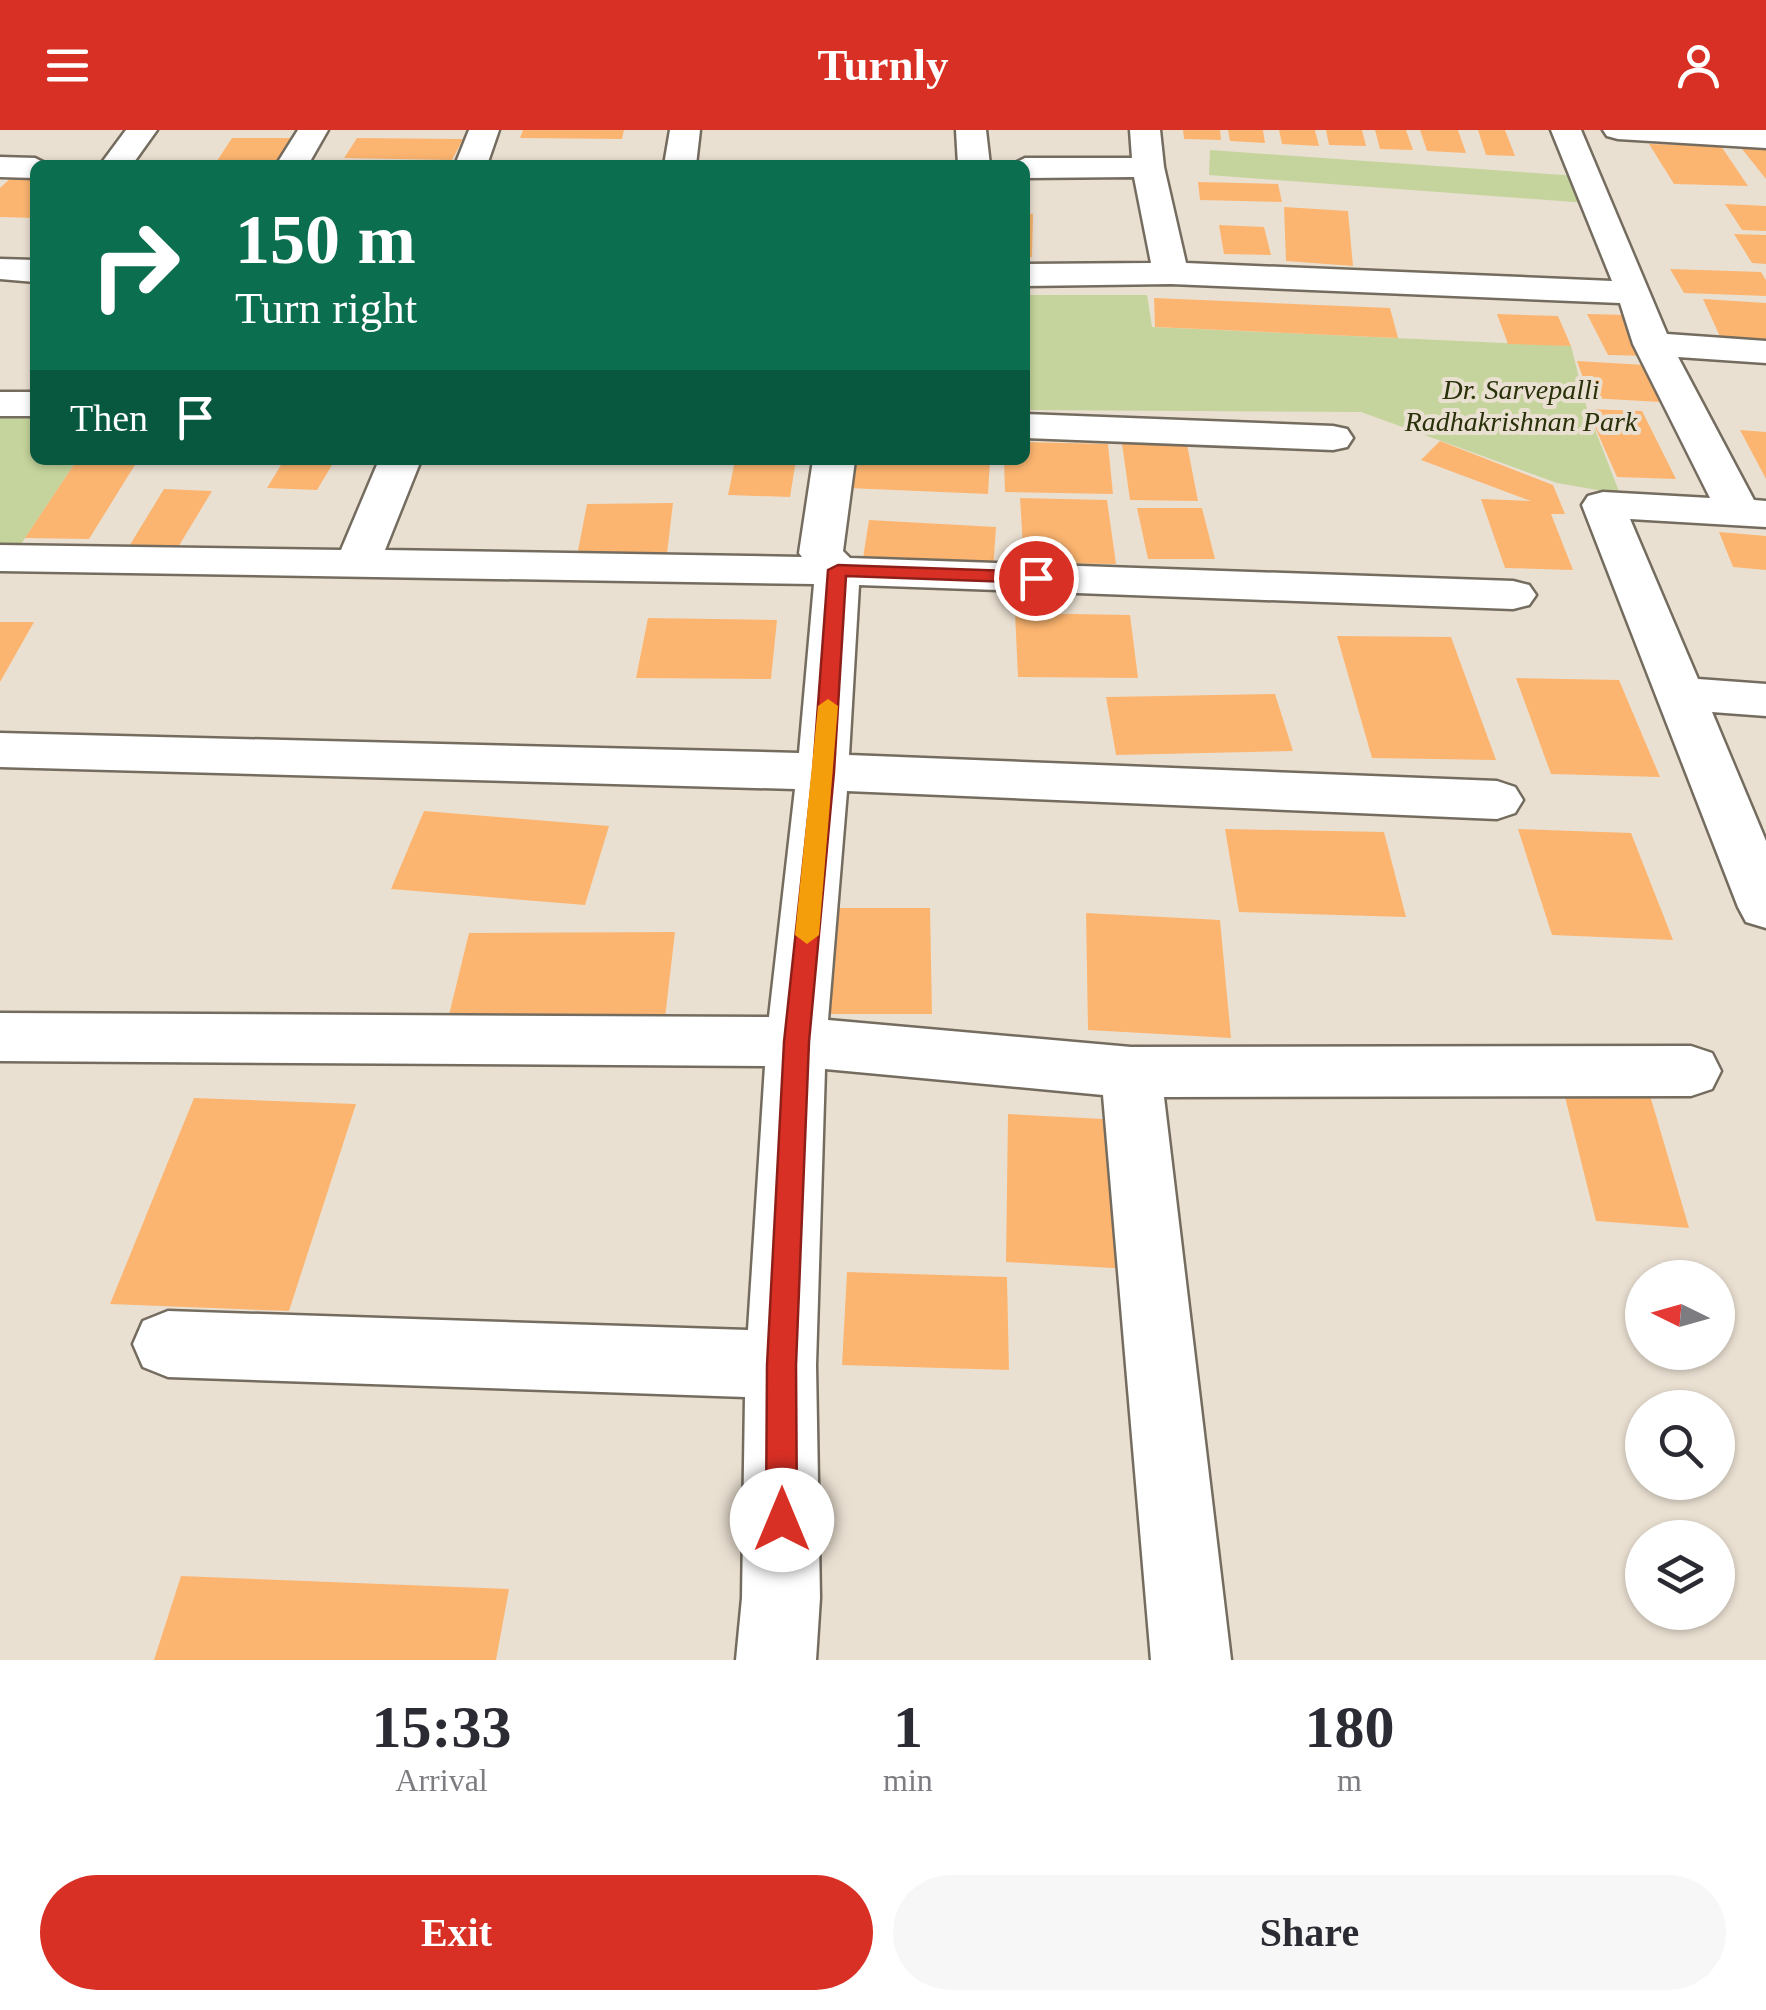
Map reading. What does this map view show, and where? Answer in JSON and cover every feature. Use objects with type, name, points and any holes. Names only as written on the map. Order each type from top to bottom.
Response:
[{"type":"street","points":[[120,160],[142,130]]},
{"type":"street","points":[[295,160],[312,130]]},
{"type":"street","points":[[473,160],[484,130]]},
{"type":"street","points":[[681,160],[685,130]]},
{"type":"street","points":[[970,130],[973,160]]},
{"type":"street","points":[[1144,130],[1148,166],[1172,272]]},
{"type":"street","points":[[1566,130],[1636,293],[1652,344],[1753,513]]},
{"type":"street","points":[[1618,130],[1766,139]]},
{"type":"street","points":[[1030,168],[1148,166]]},
{"type":"street","points":[[0,167],[30,168]]},
{"type":"street","points":[[0,270],[30,270]]},
{"type":"street","points":[[1030,275],[1172,272],[1636,293]]},
{"type":"street","points":[[1652,344],[1766,352]]},
{"type":"street","points":[[0,404],[30,404]]},
{"type":"street","points":[[1030,426],[1333,438]]},
{"type":"street","points":[[358,564],[398,465]]},
{"type":"street","points":[[776,1660],[782,1598],[781,1365],[796,1042],[824,772],[838,570],[822,553],[833,465]]},
{"type":"street","points":[[1753,513],[1603,505],[1766,908]]},
{"type":"street","points":[[0,558],[838,570],[1513,595]]},
{"type":"street","points":[[1680,694],[1766,700]]},
{"type":"street","points":[[0,750],[824,772],[1497,800]]},
{"type":"street","points":[[0,1037],[796,1042],[1131,1072],[1691,1071]]},
{"type":"street","points":[[1131,1072],[1191,1660]]},
{"type":"street","points":[[168,1344],[781,1365]]},
{"type":"green space","points":[[1210,150],[1578,176],[1587,203],[1209,175]]},
{"type":"green space","name":"Dr. Sarvepalli Radhakrishnan Park","points":[[1030,295],[1147,295],[1152,327],[1571,346],[1587,409],[1620,494],[1557,483],[1361,412],[1030,410]]},
{"type":"green space","points":[[0,417],[30,417],[30,465],[74,465],[17,550],[0,549]]},
{"type":"building","points":[[523,130],[624,130],[622,139],[520,138]]},
{"type":"building","points":[[1183,130],[1220,130],[1221,140],[1184,139]]},
{"type":"building","points":[[1228,130],[1263,130],[1265,143],[1230,141]]},
{"type":"building","points":[[1279,130],[1315,130],[1319,146],[1282,144]]},
{"type":"building","points":[[1326,130],[1362,130],[1366,146],[1329,145]]},
{"type":"building","points":[[1375,130],[1406,130],[1413,150],[1380,149]]},
{"type":"building","points":[[1420,130],[1458,130],[1466,153],[1427,151]]},
{"type":"building","points":[[1478,130],[1505,130],[1515,156],[1486,155]]},
{"type":"building","points":[[232,138],[293,138],[280,160],[218,160]]},
{"type":"building","points":[[357,138],[463,139],[452,160],[344,158]]},
{"type":"building","points":[[1649,144],[1721,146],[1748,186],[1674,184]]},
{"type":"building","points":[[1742,149],[1766,149],[1766,179]]},
{"type":"building","points":[[13,176],[30,177],[30,218],[0,217],[0,188]]},
{"type":"building","points":[[1198,182],[1278,184],[1282,202],[1200,200]]},
{"type":"building","points":[[1725,204],[1766,206],[1766,231],[1742,230]]},
{"type":"building","points":[[1284,207],[1348,211],[1353,266],[1286,261]]},
{"type":"building","points":[[1030,214],[1033,214],[1030,257]]},
{"type":"building","points":[[1219,225],[1264,227],[1271,255],[1224,254]]},
{"type":"building","points":[[1734,234],[1766,235],[1766,264],[1752,263]]},
{"type":"building","points":[[1670,269],[1761,272],[1766,280],[1766,296],[1684,293]]},
{"type":"building","points":[[1154,298],[1390,308],[1398,338],[1155,327]]},
{"type":"building","points":[[1703,299],[1766,303],[1766,344],[1722,341]]},
{"type":"building","points":[[1497,314],[1558,316],[1571,346],[1508,344]]},
{"type":"building","points":[[1587,314],[1628,315],[1650,356],[1608,355]]},
{"type":"building","points":[[1577,361],[1645,365],[1660,402],[1590,398]]},
{"type":"building","points":[[1587,409],[1642,411],[1676,479],[1617,477]]},
{"type":"building","points":[[1740,430],[1766,432],[1766,479]]},
{"type":"building","points":[[1440,441],[1553,485],[1565,514],[1551,514],[1573,570],[1505,568],[1481,499],[1531,501],[1421,460]]},
{"type":"building","points":[[1030,442],[1108,444],[1113,494],[1005,492],[1004,465],[1030,465]]},
{"type":"building","points":[[1122,444],[1187,444],[1198,501],[1130,500]]},
{"type":"building","points":[[74,465],[135,465],[89,539],[25,538]]},
{"type":"building","points":[[281,465],[332,465],[317,490],[267,488]]},
{"type":"building","points":[[734,465],[795,465],[790,497],[728,495]]},
{"type":"building","points":[[852,465],[990,465],[988,494],[848,488]]},
{"type":"building","points":[[164,489],[212,491],[177,549],[128,548]]},
{"type":"building","points":[[1020,498],[1107,500],[1116,564],[1024,563]]},
{"type":"building","points":[[673,503],[667,554],[577,556],[587,504]]},
{"type":"building","points":[[1137,508],[1202,508],[1215,559],[1148,559]]},
{"type":"building","points":[[869,520],[996,527],[993,571],[862,564]]},
{"type":"building","points":[[1719,532],[1766,536],[1766,570],[1733,567]]},
{"type":"building","points":[[1015,613],[1130,615],[1138,678],[1018,677]]},
{"type":"building","points":[[648,618],[777,620],[771,679],[636,678]]},
{"type":"building","points":[[0,622],[34,622],[0,682]]},
{"type":"building","points":[[1337,636],[1451,637],[1496,760],[1372,758]]},
{"type":"building","points":[[1516,678],[1619,680],[1660,777],[1551,774]]},
{"type":"building","points":[[1275,694],[1293,751],[1116,755],[1106,697]]},
{"type":"building","points":[[424,811],[609,826],[585,905],[391,889]]},
{"type":"building","points":[[1225,829],[1384,832],[1406,917],[1239,912]]},
{"type":"building","points":[[1518,829],[1631,833],[1673,940],[1552,935]]},
{"type":"building","points":[[829,908],[930,908],[932,1014],[825,1014]]},
{"type":"building","points":[[1086,913],[1220,920],[1231,1038],[1088,1030]]},
{"type":"building","points":[[675,932],[665,1018],[448,1019],[469,933]]},
{"type":"building","points":[[1562,1085],[1649,1092],[1689,1228],[1596,1221]]},
{"type":"building","points":[[194,1098],[356,1104],[289,1311],[110,1304]]},
{"type":"building","points":[[1008,1114],[1122,1120],[1130,1269],[1006,1262]]},
{"type":"building","points":[[847,1272],[1007,1277],[1009,1370],[842,1365]]},
{"type":"building","points":[[181,1576],[509,1589],[496,1660],[154,1660]]},
{"type":"slow traffic","points":[[807,935],[828,706]]},
{"type":"route","points":[[782,1520],[781,1365],[796,1042],[824,772],[838,570],[1036,578]]}]
